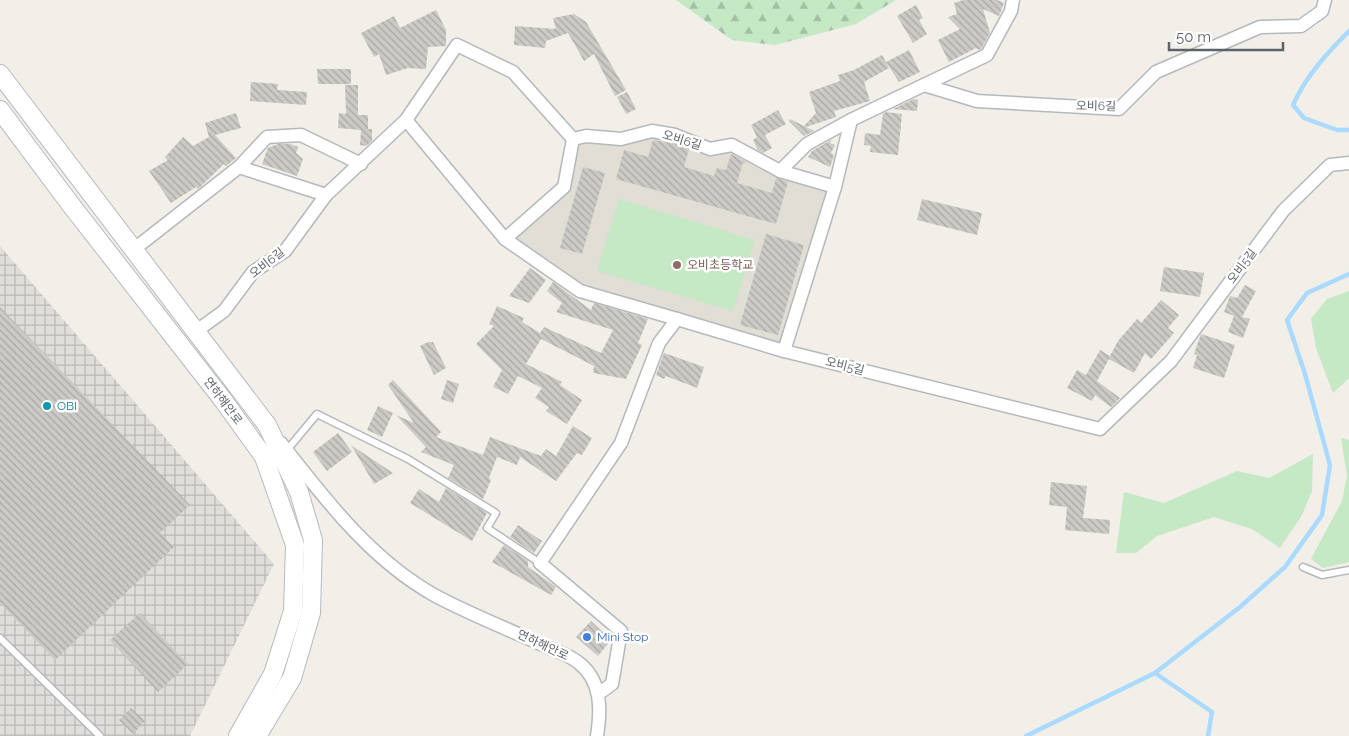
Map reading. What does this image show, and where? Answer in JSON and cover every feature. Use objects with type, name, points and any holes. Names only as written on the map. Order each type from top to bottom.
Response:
[{"type":"street","points":[[780,171],[807,144],[851,120],[987,55],[1011,11],[1013,0]]},
{"type":"street","name":"오비6길","points":[[924,85],[977,100],[1120,109],[1156,72],[1260,28],[1301,26],[1322,11],[1325,0]]},
{"type":"street","name":"오비6길","points":[[195,332],[224,311],[252,272],[285,251],[326,195],[406,120],[457,45],[513,72],[573,139],[586,136],[621,138],[652,131],[675,135],[710,149],[732,145],[780,171],[835,187]]},
{"type":"street","name":"연하해안로","points":[[0,74],[195,332],[333,510],[370,546],[404,575],[434,595],[579,663],[597,686],[601,712],[597,736]]},
{"type":"street","name":"연하해안로","points":[[0,110],[76,212],[223,400],[264,457],[295,545],[293,612],[273,674],[238,736]]},
{"type":"street","name":"오비5길","points":[[406,120],[505,240],[580,291],[784,350],[1100,429],[1171,361],[1283,210],[1330,165],[1349,163]]},
{"type":"street","points":[[784,350],[835,187],[851,120]]},
{"type":"street","points":[[133,250],[239,167],[267,137],[301,135],[361,164]]},
{"type":"street","points":[[505,240],[564,188],[573,139]]},
{"type":"street","points":[[239,167],[326,195]]},
{"type":"street","points":[[598,694],[612,684],[621,631],[540,563],[621,443],[659,343],[676,319]]},
{"type":"street","name":"연하해안로","points":[[258,736],[292,678],[311,612],[313,540],[299,492],[267,425]]},
{"type":"lane","points":[[287,450],[317,414],[408,460],[496,513],[487,528],[540,563]]},
{"type":"lane","points":[[1303,567],[1322,575],[1349,570]]},
{"type":"lane","points":[[0,638],[100,736]]},
{"type":"shaded area","name":"오비초등학교","points":[[652,131],[710,149],[732,145],[835,187],[784,351],[580,291],[505,239],[564,187],[573,139]]},
{"type":"shaded area","points":[[0,246],[274,564],[190,736],[0,736]]},
{"type":"green space","points":[[676,0],[896,0],[856,24],[775,45],[732,40]]},
{"type":"green space","points":[[619,199],[755,240],[733,311],[597,271]]},
{"type":"green space","points":[[1349,291],[1349,378],[1333,393],[1316,348],[1311,319],[1327,299]]},
{"type":"green space","points":[[1341,438],[1349,440],[1349,562],[1323,568],[1311,559],[1342,501],[1347,476]]},
{"type":"green space","points":[[1313,454],[1312,491],[1302,515],[1280,548],[1252,529],[1214,517],[1157,536],[1136,553],[1116,553],[1124,492],[1164,503],[1237,471],[1269,478]]},
{"type":"building","points":[[963,0],[997,0],[1004,3],[999,16],[983,9],[990,33],[981,49],[976,48],[949,62],[938,40],[960,29],[948,17],[957,14],[954,3]]},
{"type":"building","points":[[916,5],[923,18],[919,20],[927,34],[913,43],[897,16]]},
{"type":"building","points":[[436,10],[446,30],[446,46],[428,47],[426,69],[408,68],[386,75],[379,54],[374,57],[361,33],[394,16],[400,28]]},
{"type":"building","points":[[574,14],[586,22],[626,90],[615,96],[594,54],[584,61],[568,33],[546,41],[545,48],[514,45],[515,26],[556,29],[553,18]]},
{"type":"building","points":[[909,50],[920,72],[899,82],[886,62]]},
{"type":"building","points":[[882,55],[889,68],[864,82],[870,101],[834,111],[836,117],[806,127],[814,131],[804,136],[789,121],[790,119],[804,126],[816,113],[809,92],[840,81],[838,75],[854,70]]},
{"type":"building","points":[[317,69],[351,69],[351,84],[318,84]]},
{"type":"building","points":[[251,82],[278,84],[277,90],[307,92],[306,105],[250,101]]},
{"type":"building","points":[[345,85],[358,85],[358,115],[368,115],[368,129],[372,129],[372,141],[366,146],[360,145],[361,130],[338,128],[339,113],[346,114]]},
{"type":"building","points":[[627,92],[636,109],[626,114],[617,97]]},
{"type":"building","points":[[914,99],[918,100],[917,111],[893,109]]},
{"type":"building","points":[[778,110],[786,124],[765,135],[772,148],[763,153],[758,150],[753,140],[757,137],[751,125]]},
{"type":"building","points":[[886,112],[902,114],[898,155],[870,152],[871,146],[864,145],[865,133],[880,135],[883,114]]},
{"type":"building","points":[[236,113],[241,128],[215,135],[236,158],[226,166],[224,164],[198,189],[196,187],[171,203],[149,171],[168,160],[165,157],[183,137],[193,146],[209,137],[205,123]]},
{"type":"building","points":[[653,140],[673,143],[689,149],[684,167],[714,176],[717,168],[726,170],[731,154],[746,162],[741,165],[737,183],[772,193],[776,178],[788,182],[776,224],[616,179],[624,150],[648,157]]},
{"type":"building","points":[[831,140],[830,143],[835,145],[831,153],[834,155],[830,167],[808,157],[812,151]]},
{"type":"building","points":[[278,144],[290,144],[298,147],[296,153],[303,159],[297,176],[262,164],[268,148]]},
{"type":"building","points":[[583,167],[605,173],[582,254],[560,248]]},
{"type":"building","points":[[922,199],[982,213],[977,235],[917,220]]},
{"type":"building","points":[[766,234],[804,245],[778,335],[740,325]]},
{"type":"building","points":[[1164,267],[1204,273],[1200,297],[1160,291]]},
{"type":"building","points":[[530,268],[546,280],[529,303],[509,296]]},
{"type":"building","points":[[553,282],[591,310],[594,303],[648,319],[638,343],[642,345],[626,379],[593,373],[594,366],[541,339],[526,364],[562,382],[560,385],[582,400],[567,424],[546,411],[549,407],[535,398],[542,388],[518,376],[508,394],[493,387],[502,370],[476,344],[494,326],[489,324],[497,306],[524,318],[522,322],[540,333],[544,327],[601,353],[613,330],[556,312],[562,303],[547,291]]},
{"type":"building","points":[[1245,285],[1256,291],[1242,317],[1250,319],[1243,338],[1228,332],[1234,316],[1224,312],[1230,296],[1237,298]]},
{"type":"building","points":[[1161,300],[1179,315],[1168,328],[1174,333],[1151,359],[1145,353],[1134,373],[1109,359],[1097,381],[1120,398],[1111,407],[1095,395],[1092,401],[1067,388],[1077,370],[1086,375],[1100,350],[1110,356],[1118,341],[1137,319],[1141,323]]},
{"type":"building","name":"OBI","points":[[0,307],[190,505],[160,533],[174,547],[55,660],[0,603]]},
{"type":"building","points":[[1201,334],[1235,345],[1224,378],[1193,368],[1197,355],[1194,354]]},
{"type":"building","points":[[433,342],[446,368],[434,375],[420,346]]},
{"type":"building","points":[[664,353],[704,367],[697,388],[666,376],[664,379],[656,375]]},
{"type":"building","points":[[393,380],[441,432],[436,437],[483,455],[490,437],[541,456],[546,449],[556,456],[573,426],[592,438],[582,455],[577,453],[556,481],[520,457],[517,465],[497,457],[489,478],[491,480],[483,499],[448,478],[454,465],[421,452],[426,447],[396,415],[414,423],[388,385]]},
{"type":"building","points":[[447,380],[459,384],[453,403],[441,399]]},
{"type":"building","points":[[378,406],[393,413],[382,437],[367,430]]},
{"type":"building","points":[[338,433],[352,452],[327,471],[313,452]]},
{"type":"building","points":[[351,445],[393,473],[374,484]]},
{"type":"building","points":[[1051,482],[1087,486],[1083,518],[1110,520],[1109,534],[1065,530],[1067,507],[1049,505]]},
{"type":"building","points":[[446,488],[487,513],[472,541],[410,503],[419,489],[439,502]]},
{"type":"building","points":[[518,525],[542,541],[534,553],[510,537]]},
{"type":"building","points":[[504,545],[528,561],[528,567],[556,587],[551,595],[492,562]]},
{"type":"building","points":[[140,613],[188,664],[158,692],[110,640]]},
{"type":"building","points":[[591,621],[611,640],[598,656],[576,637]]},
{"type":"building","points":[[131,708],[145,721],[133,734],[119,720]]},
{"type":"waterway","points":[[1349,31],[1318,65],[1304,84],[1293,105],[1304,118],[1337,130],[1349,130]]},
{"type":"waterway","points":[[1026,736],[1155,673],[1240,607],[1285,567],[1322,515],[1330,465],[1305,374],[1287,320],[1307,293],[1349,274]]},
{"type":"waterway","points":[[1155,673],[1212,712],[1208,736]]},
{"type":"place","name":"오비초등학교","points":[[677,265]]},
{"type":"place","name":"OBI","points":[[47,406]]},
{"type":"place","name":"Mini Stop","points":[[587,637]]}]
